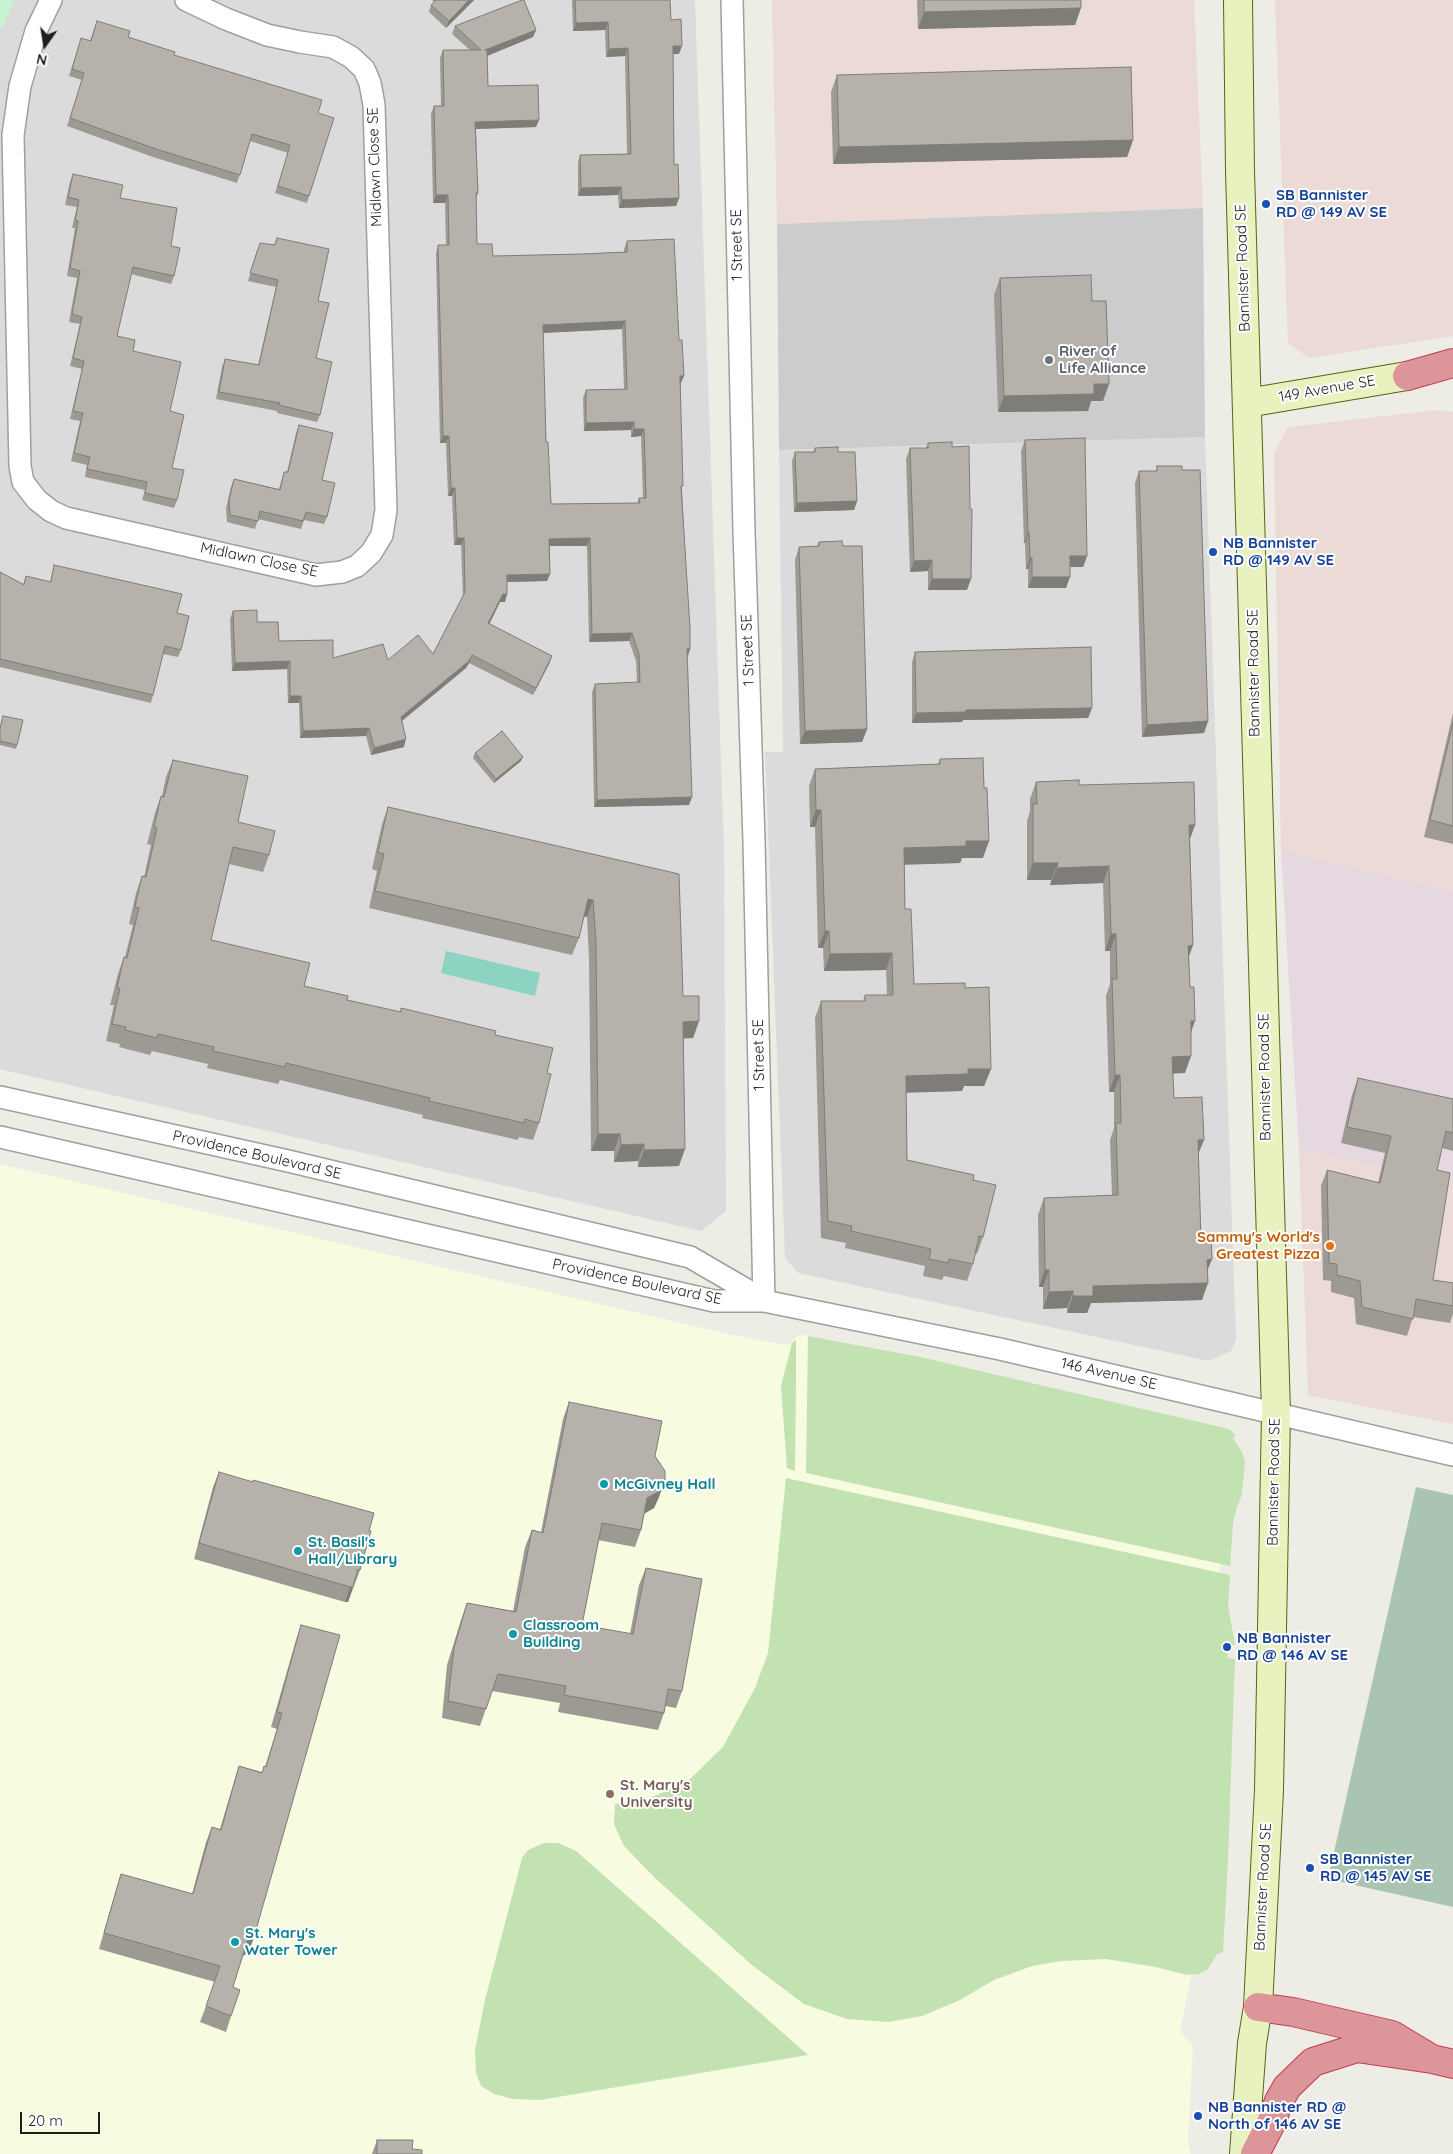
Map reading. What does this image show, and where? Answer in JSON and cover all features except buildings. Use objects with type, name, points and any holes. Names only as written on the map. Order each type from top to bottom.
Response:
[{"type":"highway","points":[[1407,376],[1453,363]]},
{"type":"highway","points":[[1407,376],[1453,375]]},
{"type":"highway","points":[[1258,2007],[1293,2012],[1392,2035],[1442,2062]]},
{"type":"highway","points":[[1255,2154],[1287,2086],[1313,2062],[1357,2048],[1442,2062]]},
{"type":"street","name":"Midlawn Close SE","points":[[51,0],[36,31],[20,86],[13,135],[20,466],[24,482],[37,500],[51,511],[66,518],[316,575],[342,572],[357,566],[371,553],[382,535],[386,510],[374,104],[370,83],[364,70],[351,57],[333,47],[267,35],[226,19],[186,0]]},
{"type":"street","name":"1 Street SE","points":[[732,0],[764,1301]]},
{"type":"street","name":"Bannister Road SE","points":[[1238,0],[1240,170],[1276,1413],[1268,1790],[1258,2007],[1252,2043],[1244,2154]]},
{"type":"street","name":"149 Avenue SE","points":[[1247,403],[1407,376]]},
{"type":"street","name":"Providence Boulevard SE","points":[[0,1097],[288,1161],[690,1257],[764,1301]]},
{"type":"street","name":"Providence Boulevard SE","points":[[0,1137],[714,1301],[764,1301]]},
{"type":"street","name":"146 Avenue SE","points":[[764,1301],[1000,1349],[1453,1455]]},
{"type":"shaded area","points":[[0,0],[695,0],[724,850],[726,1211],[701,1231],[0,1069]]},
{"type":"shaded area","points":[[772,0],[1194,0],[1203,208],[777,224]]},
{"type":"shaded area","points":[[1275,0],[1453,0],[1453,336],[1309,358],[1288,343]]},
{"type":"shaded area","points":[[1203,208],[1205,437],[779,450],[777,224]]},
{"type":"shaded area","points":[[1437,410],[1453,412],[1453,892],[1281,851],[1274,453],[1288,427]]},
{"type":"shaded area","points":[[1205,437],[1236,1339],[1231,1351],[1209,1361],[798,1273],[785,1258],[765,752],[783,752],[779,450]]},
{"type":"shaded area","points":[[1281,851],[1453,892],[1453,1182],[1299,1149]]},
{"type":"shaded area","points":[[1299,1149],[1453,1182],[1453,1424],[1308,1395]]},
{"type":"shaded area","name":"St. Mary's University","points":[[0,1164],[737,1336],[788,1345],[799,1334],[1195,1424],[1224,1505],[1193,1966],[1180,2031],[1193,2046],[1188,2139],[1191,2154],[0,2154]]},
{"type":"shaded area","points":[[1416,1487],[1453,1495],[1453,1907],[1328,1879]]},
{"type":"green space","points":[[0,0],[15,0],[2,28],[0,27]]},
{"type":"green space","points":[[446,951],[540,973],[535,996],[441,973]]},
{"type":"green space","points":[[808,1336],[920,1357],[1229,1429],[1236,1435],[1233,1438],[1242,1452],[1245,1462],[1242,1494],[1233,1524],[1230,1566],[806,1473]]},
{"type":"green space","points":[[796,1340],[795,1471],[787,1468],[781,1386],[792,1343]]},
{"type":"green space","points":[[786,1478],[1230,1575],[1228,1606],[1235,1645],[1228,1645],[1227,1658],[1235,1659],[1223,1952],[1217,1954],[1208,1969],[1199,1974],[1187,1975],[1156,1967],[1106,1959],[1061,1961],[1032,1966],[994,1980],[960,2000],[922,2016],[888,2022],[847,2019],[804,2004],[752,1965],[655,1878],[624,1846],[614,1824],[615,1804],[645,1800],[687,1782],[723,1747],[755,1688],[768,1653]]},
{"type":"green space","points":[[544,1843],[558,1843],[576,1851],[808,2055],[540,2100],[513,2099],[494,2094],[481,2086],[476,2073],[475,2050],[485,2000],[522,1858],[528,1850]]},
{"type":"place","name":"SB Bannister RD @ 149 AV SE","points":[[1266,204]]},
{"type":"place","name":"River of Life Alliance","points":[[1049,360]]},
{"type":"place","name":"NB Bannister RD @ 149 AV SE","points":[[1213,552]]},
{"type":"place","name":"Sammy's World's Greatest Pizza","points":[[1330,1246]]},
{"type":"place","name":"McGivney Hall","points":[[604,1484]]},
{"type":"place","name":"St. Basil's Hall/Library","points":[[298,1551]]},
{"type":"place","name":"Classroom Building","points":[[513,1634]]},
{"type":"place","name":"NB Bannister RD @ 146 AV SE","points":[[1227,1647]]},
{"type":"place","name":"St. Mary's University","points":[[610,1794]]},
{"type":"place","name":"SB Bannister RD @ 145 AV SE","points":[[1310,1868]]},
{"type":"place","name":"St. Mary's Water Tower","points":[[235,1942]]},
{"type":"place","name":"NB Bannister RD @ North of 146 AV SE","points":[[1198,2116]]}]
